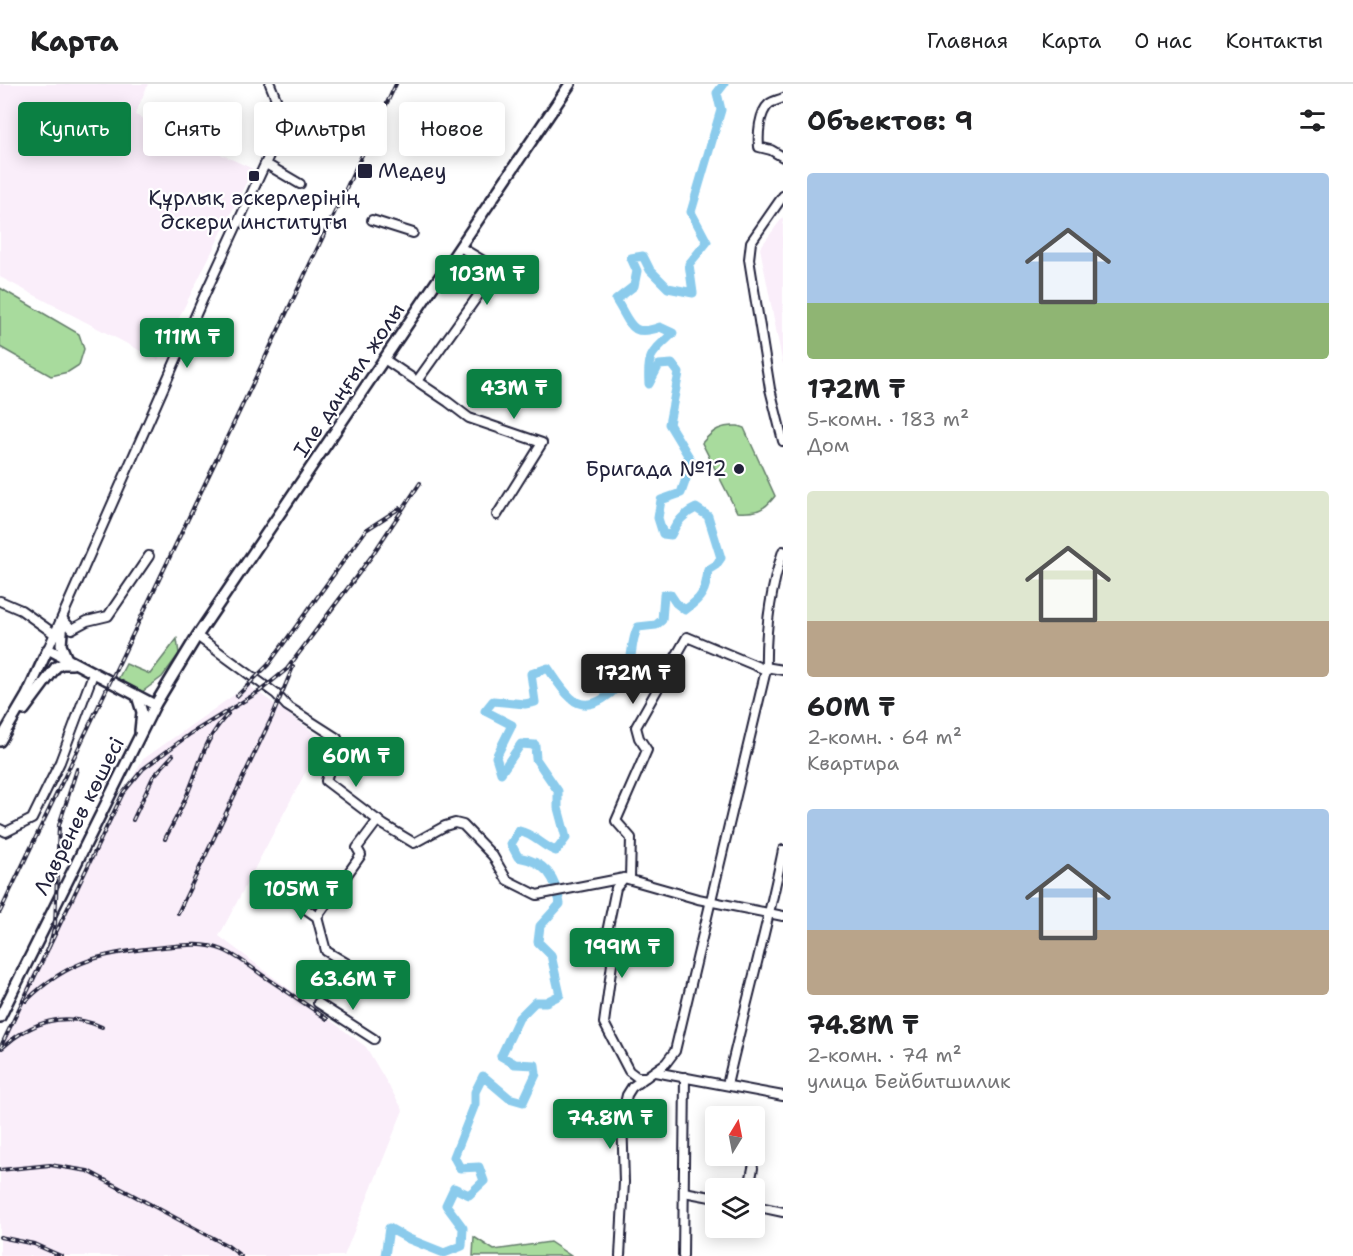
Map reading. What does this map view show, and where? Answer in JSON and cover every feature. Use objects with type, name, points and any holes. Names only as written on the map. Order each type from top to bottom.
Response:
[{"type":"main road","name":"Іле даңғыл жолы","points":[[197,636],[570,84]]},
{"type":"main road","points":[[63,620],[61,645],[71,662]]},
{"type":"main road","name":"Лавренев көшесі","points":[[0,1017],[155,705],[197,636]]},
{"type":"main road","points":[[8,731],[48,649],[155,705]]},
{"type":"main road","points":[[0,741],[56,667],[71,662]]},
{"type":"main road","points":[[137,696],[142,712],[137,741]]},
{"type":"street","points":[[270,84],[276,102]]},
{"type":"street","points":[[783,98],[769,105],[762,118],[758,136],[759,147],[771,150],[783,157]]},
{"type":"street","points":[[48,649],[63,620],[205,294],[269,156]]},
{"type":"street","points":[[266,164],[300,184]]},
{"type":"street","points":[[783,196],[751,242],[749,259],[770,389],[783,441]]},
{"type":"street","points":[[372,220],[413,233]]},
{"type":"street","points":[[417,381],[497,269],[460,247]]},
{"type":"street","points":[[384,359],[469,418],[542,443],[498,515]]},
{"type":"street","points":[[620,1256],[624,1182],[622,1116],[627,1095],[632,1087],[666,1064],[675,1051],[765,669],[766,638],[778,566],[783,551]]},
{"type":"street","points":[[63,620],[72,629],[76,629],[87,621],[108,616],[149,556]]},
{"type":"street","points":[[0,601],[21,610],[56,635]]},
{"type":"street","points":[[197,636],[276,694],[287,706],[337,738],[326,781],[378,820],[414,843],[455,823],[463,825],[493,856],[507,880],[537,895],[557,893],[614,878],[627,878],[710,901],[783,916]]},
{"type":"street","points":[[647,1077],[637,1077],[629,1071],[604,1023],[612,964],[605,942],[616,888],[627,878],[630,838],[616,821],[647,750],[639,738],[636,727],[687,637],[765,669],[783,670]]},
{"type":"street","points":[[0,829],[6,832],[32,819],[60,762],[93,674]]},
{"type":"street","points":[[317,917],[362,855],[357,848],[378,820]]},
{"type":"street","points":[[727,1085],[746,1001],[770,914],[783,850]]},
{"type":"street","points":[[277,889],[317,917],[326,951],[388,988]]},
{"type":"street","points":[[318,1003],[374,1039]]},
{"type":"street","points":[[655,1071],[783,1096]]},
{"type":"street","points":[[683,1256],[685,1077]]},
{"type":"street","points":[[751,1178],[753,1168]]},
{"type":"street","points":[[684,1192],[705,1196]]},
{"type":"street","points":[[765,1208],[783,1212]]},
{"type":"shaded area","points":[[0,84],[148,84],[135,115],[143,119],[143,156],[225,156],[253,169],[158,360],[0,277]]},
{"type":"shaded area","points":[[783,217],[783,365],[760,248]]},
{"type":"shaded area","points":[[248,685],[323,739],[219,936],[366,1047],[403,1110],[344,1256],[0,1256],[0,1045],[30,979],[142,760]]},
{"type":"green space","points":[[0,288],[79,334],[84,349],[79,365],[68,372],[51,376],[0,347]]},
{"type":"green space","name":"Бригада №12","points":[[738,426],[744,428],[775,496],[763,508],[749,512],[737,512],[702,443],[718,429]]},
{"type":"green space","points":[[177,639],[179,654],[162,677],[142,692],[116,683],[126,664],[150,674]]},
{"type":"green space","points":[[474,1237],[494,1250],[550,1242],[571,1256],[473,1256]]},
{"type":"waterway","points":[[385,1256],[389,1228],[444,1253],[462,1246],[463,1228],[446,1205],[454,1188],[469,1195],[484,1181],[479,1167],[460,1168],[454,1157],[475,1104],[475,1092],[483,1076],[509,1098],[523,1102],[536,1074],[535,1065],[515,1064],[501,1056],[519,1018],[535,1002],[546,1002],[560,995],[551,955],[538,942],[540,926],[560,904],[556,886],[543,867],[528,859],[518,857],[511,844],[519,831],[556,851],[566,838],[558,808],[558,791],[536,759],[535,745],[521,744],[501,773],[496,757],[512,725],[485,711],[493,701],[525,704],[535,702],[531,674],[548,668],[565,691],[578,703],[595,703],[603,699],[617,687],[627,673],[638,627],[656,625],[662,620],[664,595],[670,594],[685,610],[699,598],[706,583],[708,570],[721,558],[708,516],[696,508],[681,519],[671,535],[663,534],[658,518],[661,500],[681,493],[692,462],[669,424],[679,373],[672,364],[659,365],[649,384],[652,354],[673,333],[660,327],[643,331],[637,329],[629,322],[616,300],[634,286],[637,271],[631,258],[643,256],[650,270],[668,288],[693,293],[689,264],[707,242],[691,212],[721,110],[717,93],[724,84]]},
{"type":"railway","points":[[0,912],[396,84]]},
{"type":"railway","points":[[49,947],[123,793],[143,769],[190,734],[260,691],[287,669],[371,557],[420,483]]},
{"type":"railway","points":[[237,696],[268,665],[366,530],[400,508]]},
{"type":"railway","points":[[178,913],[272,717],[293,667]]},
{"type":"railway","points":[[165,839],[184,803],[207,744],[228,714]]},
{"type":"railway","points":[[133,820],[153,777],[173,755]]},
{"type":"railway","points":[[0,1048],[49,947],[55,925],[59,825],[77,769]]},
{"type":"railway","points":[[26,1001],[58,975],[90,960],[143,949],[201,945],[216,947],[233,955],[327,1019]]},
{"type":"railway","points":[[2,1048],[25,1031],[49,1021],[75,1020],[102,1027]]},
{"type":"railway","points":[[0,1170],[50,1165],[88,1171],[228,1246],[241,1256]]},
{"type":"railway","points":[[0,1237],[34,1244],[61,1256]]},
{"type":"place","name":"Медеу","points":[[365,171]]},
{"type":"place","name":"Құрлық әскерлерінің Әскери институты","points":[[254,176]]},
{"type":"place","name":"Бригада №12","points":[[739,469]]}]
